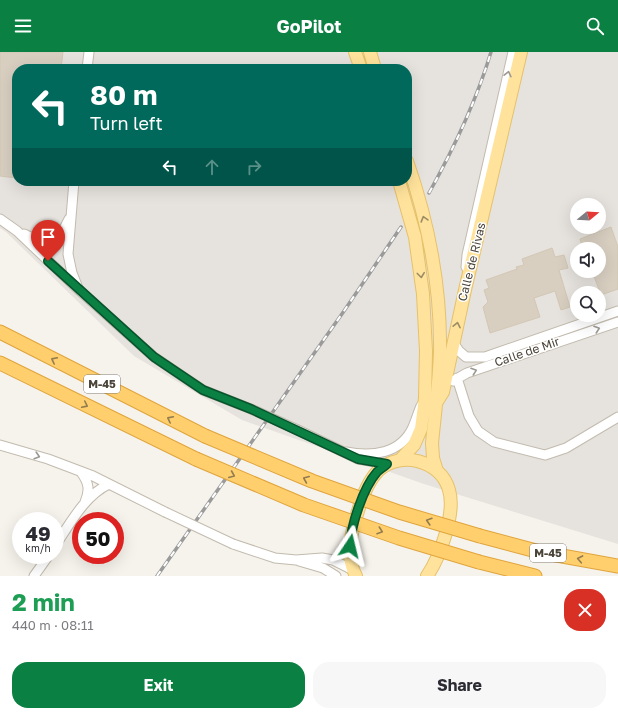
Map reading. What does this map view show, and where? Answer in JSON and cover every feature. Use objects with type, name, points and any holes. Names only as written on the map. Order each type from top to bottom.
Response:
[{"type":"highway","name":"M-45","points":[[0,332],[205,436],[312,481],[399,512],[480,536],[540,552],[618,566]]},
{"type":"highway","name":"M-45","points":[[0,363],[196,459],[304,505],[399,538],[479,562],[535,576]]},
{"type":"main road","points":[[355,52],[359,64]]},
{"type":"main road","points":[[370,52],[374,64]]},
{"type":"main road","name":"Calle de Rivas","points":[[437,471],[433,458],[432,443],[434,398],[453,342],[521,52]]},
{"type":"main road","points":[[400,460],[414,445],[434,398],[440,352],[434,270],[428,232],[412,178]]},
{"type":"main road","points":[[400,186],[415,237],[422,280],[426,351],[434,398]]},
{"type":"main road","points":[[355,573],[349,555],[350,536],[369,484],[378,471],[387,464],[400,460],[418,460],[437,471],[445,481],[449,490],[450,511],[437,560],[427,576]]},
{"type":"street","points":[[88,64],[89,52]]},
{"type":"street","points":[[465,290],[467,255],[514,52]]},
{"type":"street","points":[[73,186],[68,254],[72,273],[80,291]]},
{"type":"street","points":[[17,231],[35,240],[51,240],[61,233],[70,218]]},
{"type":"street","points":[[0,219],[17,231],[80,291],[154,357],[203,390],[251,409],[346,452],[358,459],[387,464]]},
{"type":"street","name":"Calle de Mir","points":[[453,342],[459,351],[466,357],[485,357],[618,311]]},
{"type":"street","name":"Calle de Mir","points":[[434,398],[457,378],[467,373],[618,322]]},
{"type":"street","points":[[457,378],[469,416],[478,431],[494,442],[538,454],[545,455],[566,448],[618,417]]},
{"type":"street","points":[[346,452],[360,455],[373,455],[384,453],[393,449],[408,435],[434,398]]},
{"type":"street","points":[[0,445],[48,459],[81,472],[233,544],[275,558],[296,560],[322,558],[333,560],[355,573]]},
{"type":"street","points":[[64,533],[83,505],[88,494],[89,487],[81,472]]},
{"type":"street","points":[[83,505],[101,488],[109,484]]},
{"type":"street","points":[[296,560],[323,568],[336,576]]},
{"type":"street","points":[[34,576],[43,564]]},
{"type":"shaded area","points":[[0,52],[618,52],[618,544],[424,484],[242,420],[134,356],[6,232],[0,228]]},
{"type":"building","points":[[0,52],[63,52],[62,64],[12,64],[12,177],[0,176]]},
{"type":"building","points":[[611,227],[618,247],[618,289],[606,293],[606,286],[598,286],[595,278],[606,278],[606,242],[581,242],[580,239],[593,234],[606,234],[606,229]]},
{"type":"building","points":[[552,248],[555,257],[564,255],[568,268],[559,270],[570,307],[561,310],[555,291],[534,298],[540,317],[490,333],[483,307],[488,302],[484,290],[489,288],[486,280],[524,265],[522,259]]},
{"type":"railway","points":[[429,193],[464,124],[491,52]]},
{"type":"railway","points":[[157,576],[344,311],[401,227]]},
{"type":"route","points":[[48,261],[154,357],[203,390],[251,409],[346,452],[358,459],[387,464],[378,471],[369,484],[350,536],[350,546]]}]
